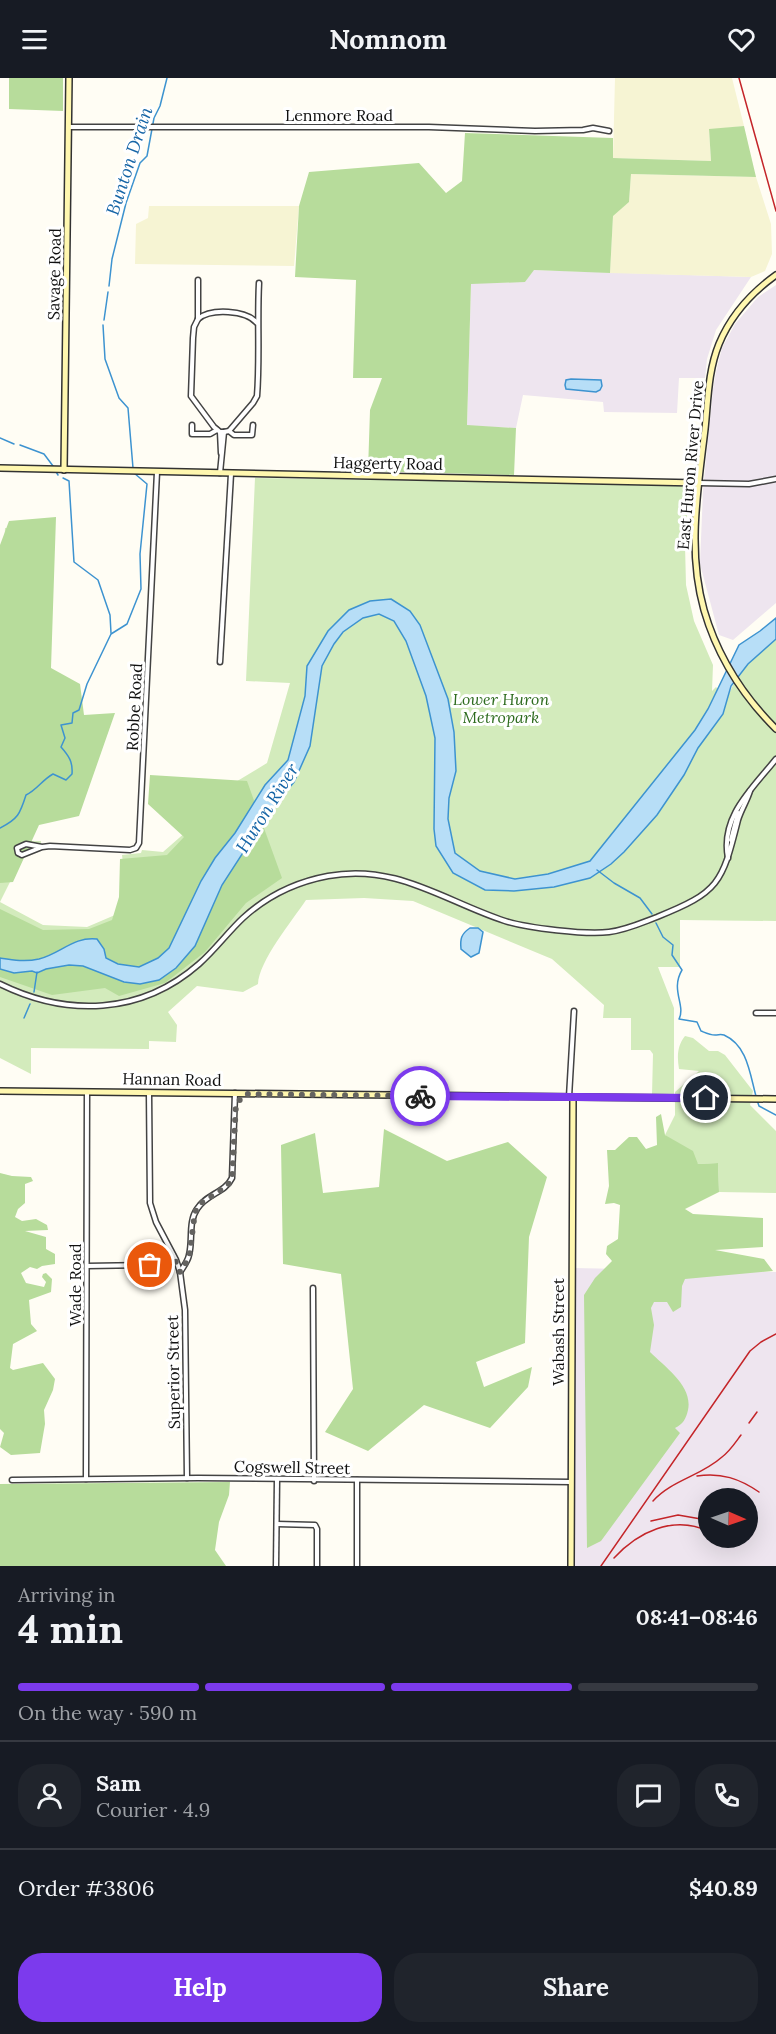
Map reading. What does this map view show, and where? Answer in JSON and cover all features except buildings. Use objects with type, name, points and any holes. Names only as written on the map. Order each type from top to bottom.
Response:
[{"type":"street","name":"Savage Road","points":[[64,470],[69,78]]},
{"type":"street","name":"Lenmore Road","points":[[69,127],[429,126],[535,131],[593,128],[609,131]]},
{"type":"street","name":"East Huron River Drive","points":[[776,275],[758,289],[738,310],[716,352],[709,385],[695,531],[698,580],[707,620],[722,658],[742,689],[776,729]]},
{"type":"street","points":[[198,280],[198,319],[194,327],[191,396],[222,431],[234,435],[252,435],[253,425]]},
{"type":"street","points":[[192,425],[192,434],[222,431],[256,398],[260,336],[257,323],[259,283]]},
{"type":"street","points":[[198,319],[209,313],[246,314],[257,323]]},
{"type":"street","points":[[220,474],[222,431]]},
{"type":"street","name":"Haggerty Road","points":[[0,468],[749,484],[776,479]]},
{"type":"street","name":"Robbe Road","points":[[42,847],[22,855],[18,853],[17,848],[21,845],[130,850],[136,848],[139,843],[157,472]]},
{"type":"street","points":[[220,662],[231,474]]},
{"type":"street","points":[[0,984],[32,998],[65,1006],[104,1006],[138,999],[170,985],[192,970],[242,919],[268,899],[302,883],[342,874],[372,874],[404,880],[510,922],[584,932],[608,932],[632,926],[696,900],[718,880],[728,859],[740,815],[750,791],[776,759]]},
{"type":"street","name":"Wabash Street","points":[[571,1566],[571,1097],[574,1011]]},
{"type":"street","points":[[756,1013],[776,1013]]},
{"type":"street","name":"Hannan Road","points":[[0,1091],[776,1099]]},
{"type":"street","name":"Wade Road","points":[[86,1479],[87,1092]]},
{"type":"street","name":"Superior Street","points":[[149,1093],[150,1203],[156,1222],[180,1272],[185,1316],[187,1478]]},
{"type":"street","points":[[180,1272],[189,1258],[195,1212],[201,1203],[227,1186],[232,1179],[235,1093]]},
{"type":"street","points":[[236,1104],[245,1094]]},
{"type":"street","points":[[87,1266],[147,1265],[173,1255]]},
{"type":"street","points":[[313,1288],[314,1480]]},
{"type":"street","name":"Cogswell Street","points":[[12,1480],[187,1478],[570,1482]]},
{"type":"street","points":[[276,1566],[277,1480]]},
{"type":"street","points":[[357,1480],[357,1566]]},
{"type":"street","points":[[277,1524],[315,1525],[317,1529],[317,1566]]},
{"type":"shaded area","points":[[615,78],[732,78],[744,126],[709,130],[711,161],[613,158]]},
{"type":"shaded area","points":[[631,174],[756,177],[771,224],[772,254],[765,271],[751,277],[610,273],[613,215],[629,202]]},
{"type":"shaded area","points":[[149,206],[299,206],[294,266],[135,264],[136,224],[148,218]]},
{"type":"shaded area","points":[[533,270],[751,277],[716,330],[707,359],[705,378],[679,378],[677,413],[604,412],[603,402],[523,395],[516,428],[467,426],[471,283],[525,282]]},
{"type":"shaded area","points":[[776,285],[776,603],[733,640],[719,635],[700,564],[703,490],[713,389],[722,348],[735,324],[758,297]]},
{"type":"shaded area","points":[[573,1268],[776,1272],[776,1566],[574,1566]]},
{"type":"green space","points":[[9,78],[63,78],[63,111],[9,109]]},
{"type":"green space","points":[[744,126],[756,177],[631,174],[629,202],[613,216],[610,273],[534,270],[525,282],[471,284],[467,425],[516,428],[514,475],[368,471],[370,410],[382,378],[353,378],[356,280],[295,277],[299,206],[309,172],[419,163],[446,193],[462,181],[465,133],[613,138],[613,158],[711,161],[709,129]]},
{"type":"green space","name":"Lower Huron Metropark","points":[[255,478],[689,485],[685,545],[686,585],[694,621],[713,665],[712,691],[716,687],[727,700],[746,666],[776,639],[776,921],[680,920],[680,967],[658,967],[674,1008],[674,1096],[652,1095],[653,1054],[650,1050],[631,1050],[631,1018],[603,1018],[604,1005],[552,959],[413,901],[364,898],[306,900],[270,953],[258,984],[243,992],[197,986],[168,1012],[177,1025],[176,1042],[149,1041],[149,1049],[31,1048],[31,1074],[0,1058],[0,902],[43,925],[87,927],[122,912],[127,895],[122,855],[141,853],[142,850],[163,852],[219,803],[234,783],[267,763],[290,683],[246,681]]},
{"type":"green space","points":[[56,517],[51,668],[80,684],[84,715],[115,713],[79,816],[39,825],[13,882],[0,883],[0,545],[9,521]]},
{"type":"green space","points":[[5,528],[52,529],[28,841],[41,841],[41,845],[46,845],[46,850],[26,850],[0,902],[0,671]]},
{"type":"green space","points":[[150,775],[247,781],[282,878],[246,903],[205,952],[165,983],[119,996],[105,988],[52,995],[0,977],[0,909],[43,930],[89,929],[112,920],[119,897],[120,859],[167,855],[184,837],[148,804]]},
{"type":"green space","points":[[685,1036],[693,1038],[709,1051],[718,1051],[725,1055],[753,1091],[750,1105],[776,1131],[776,1193],[719,1192],[718,1163],[698,1164],[665,1135],[675,1115],[675,1092],[699,1071],[679,1069],[678,1052]]},
{"type":"green space","points":[[661,1114],[665,1135],[693,1151],[698,1164],[718,1163],[719,1192],[685,1209],[693,1214],[763,1218],[763,1247],[715,1250],[764,1259],[773,1271],[685,1279],[682,1286],[681,1307],[673,1312],[667,1302],[654,1302],[651,1308],[654,1325],[650,1352],[682,1385],[688,1401],[688,1410],[685,1419],[675,1428],[680,1433],[601,1541],[587,1548],[584,1295],[595,1278],[612,1261],[606,1254],[607,1246],[618,1239],[620,1205],[605,1204],[609,1186],[607,1150],[615,1150],[629,1137],[637,1137],[646,1149],[657,1145],[656,1117]]},
{"type":"green space","points":[[384,1129],[447,1161],[508,1142],[547,1177],[529,1237],[525,1343],[476,1362],[484,1387],[532,1367],[528,1387],[490,1428],[424,1405],[368,1451],[325,1432],[353,1389],[341,1274],[283,1264],[281,1145],[315,1133],[323,1193],[379,1187]]},
{"type":"green space","points":[[0,1173],[31,1177],[33,1181],[25,1184],[25,1203],[18,1209],[15,1217],[22,1221],[36,1219],[47,1225],[48,1230],[25,1231],[46,1237],[46,1249],[55,1254],[55,1264],[37,1269],[30,1267],[21,1273],[26,1283],[44,1287],[46,1282],[42,1277],[46,1273],[52,1279],[51,1292],[29,1300],[31,1324],[37,1331],[13,1344],[10,1368],[13,1370],[43,1363],[55,1379],[44,1410],[45,1424],[40,1453],[11,1455],[0,1447],[4,1433],[0,1429]]},
{"type":"green space","points":[[230,1482],[229,1495],[219,1522],[215,1550],[226,1566],[0,1566],[0,1484]]},
{"type":"water","points":[[566,380],[601,380],[602,386],[596,392],[566,389]]},
{"type":"water","name":"Huron River","points":[[391,599],[410,611],[420,625],[448,699],[454,732],[456,771],[449,798],[448,819],[455,853],[480,871],[515,879],[548,874],[590,861],[695,730],[708,709],[739,645],[776,618],[776,639],[748,664],[731,686],[723,714],[698,748],[684,775],[657,815],[611,864],[590,878],[554,887],[514,891],[485,890],[453,873],[436,846],[434,829],[435,738],[426,696],[406,641],[394,621],[379,614],[363,618],[343,632],[322,666],[310,746],[294,782],[272,808],[222,885],[195,946],[176,968],[159,980],[140,984],[124,982],[83,966],[69,965],[37,973],[32,971],[14,973],[0,969],[0,958],[24,961],[39,959],[81,940],[89,939],[97,939],[104,949],[106,958],[118,964],[139,967],[158,958],[169,948],[201,881],[215,858],[235,833],[265,785],[288,760],[305,696],[307,666],[328,631],[349,610],[370,601]]},
{"type":"water","points":[[470,928],[478,928],[483,932],[479,953],[471,957],[461,949],[463,935]]},
{"type":"waterway","name":"Bunton Drain","points":[[109,286],[112,259],[126,203],[140,163],[147,156],[154,118],[160,106],[167,78]]},
{"type":"waterway","name":"Bunton Drain","points":[[104,320],[108,292]]},
{"type":"waterway","name":"Bunton Drain","points":[[103,325],[105,359],[119,398],[128,408],[133,468]]},
{"type":"waterway","points":[[0,438],[14,444]]},
{"type":"waterway","points":[[20,445],[44,454],[53,466]]},
{"type":"waterway","points":[[55,470],[58,475]]},
{"type":"waterway","name":"Bunton Drain","points":[[0,828],[15,819],[26,795],[49,776],[53,774],[66,780],[72,774],[70,759],[61,747],[65,738],[61,725],[72,723],[73,713],[79,710],[87,684],[111,634],[127,624],[141,589],[140,554],[147,484],[134,473]]},
{"type":"waterway","points":[[63,478],[69,481],[74,562],[98,580],[110,615],[111,633]]},
{"type":"waterway","points":[[597,870],[640,898],[652,914]]},
{"type":"waterway","points":[[656,923],[663,937],[673,945],[672,955],[682,970],[677,984],[681,1008],[679,1019],[697,1022],[701,1031],[711,1035],[724,1035],[733,1041],[745,1056],[759,1106],[776,1115]]},
{"type":"waterway","points":[[34,992],[37,972]]},
{"type":"waterway","points":[[24,1018],[30,1004]]},
{"type":"railway","points":[[739,78],[776,211]]},
{"type":"railway","points":[[601,1566],[750,1351],[776,1334]]},
{"type":"railway","points":[[749,1423],[757,1412]]},
{"type":"railway","points":[[653,1501],[669,1488],[714,1463],[728,1452],[741,1435]]},
{"type":"railway","points":[[697,1476],[714,1475],[730,1478],[745,1483],[759,1492]]},
{"type":"railway","points":[[651,1521],[678,1515],[698,1518]]},
{"type":"railway","points":[[614,1558],[634,1541],[657,1529],[682,1525],[698,1527]]},
{"type":"way so far","points":[[150,1265],[173,1255],[180,1272],[189,1258],[195,1212],[201,1203],[222,1190],[232,1179],[236,1104],[245,1094],[420,1096]]},
{"type":"route","points":[[420,1096],[706,1098]]}]
